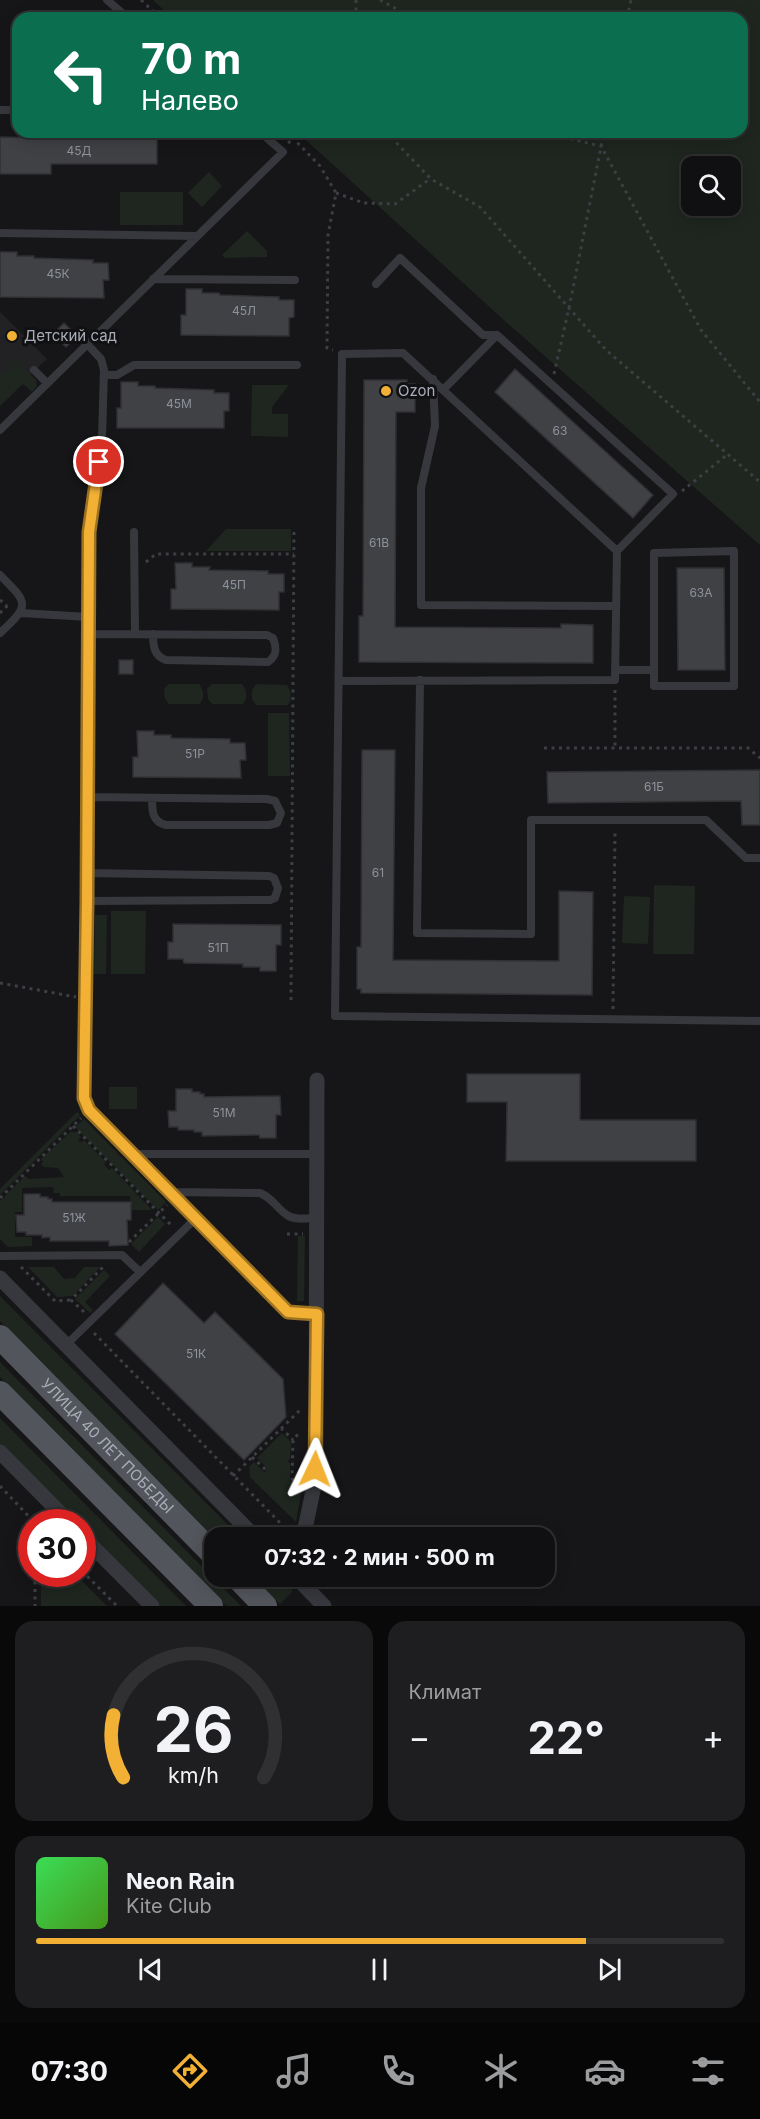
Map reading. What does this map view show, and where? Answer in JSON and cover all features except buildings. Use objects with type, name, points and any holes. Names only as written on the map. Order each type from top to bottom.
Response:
[{"type":"main road","name":"УЛИЦА 40 ЛЕТ ПОБЕДЫ","points":[[0,1337],[204,1545]]},
{"type":"main road","points":[[0,1393],[211,1606]]},
{"type":"main road","points":[[247,1587],[265,1606]]},
{"type":"street","points":[[307,1527],[316,1453],[317,1080]]},
{"type":"street","points":[[0,1278],[245,1527]]},
{"type":"street","points":[[0,1452],[56,1509]]},
{"type":"street","points":[[96,1550],[152,1606]]},
{"type":"street","points":[[306,1587],[324,1606]]},
{"type":"lane","points":[[107,0],[121,12]]},
{"type":"lane","points":[[0,430],[283,152],[267,138]]},
{"type":"lane","points":[[0,232],[197,236]]},
{"type":"lane","points":[[339,681],[615,680],[617,551],[673,494],[497,335],[483,335],[400,258],[376,284]]},
{"type":"lane","points":[[153,279],[295,280]]},
{"type":"lane","points":[[444,389],[497,335]]},
{"type":"lane","points":[[87,344],[101,359],[104,375],[102,438],[89,532],[84,1098],[89,1110],[288,1312],[317,1314]]},
{"type":"lane","points":[[617,551],[434,379],[403,353],[342,354],[335,1016],[760,1021]]},
{"type":"lane","points":[[104,375],[117,375],[134,365],[297,365]]},
{"type":"lane","points":[[34,370],[47,383]]},
{"type":"lane","points":[[434,379],[435,426],[421,488],[421,605],[616,606]]},
{"type":"lane","points":[[134,532],[135,634]]},
{"type":"lane","points":[[734,551],[734,686],[654,686],[654,670],[654,552],[734,551]]},
{"type":"lane","points":[[0,575],[23,601],[21,613],[0,633]]},
{"type":"lane","points":[[21,613],[88,617]]},
{"type":"lane","points":[[88,634],[153,634],[267,635],[273,638],[276,653],[268,662],[166,660],[156,652],[153,634]]},
{"type":"lane","points":[[615,670],[654,670]]},
{"type":"lane","points":[[420,681],[417,933],[531,933],[531,820],[706,820],[746,858],[760,858]]},
{"type":"lane","points":[[88,797],[267,799],[275,801],[281,813],[277,823],[269,825],[166,825],[155,818],[152,812],[152,798]]},
{"type":"lane","points":[[87,873],[269,876],[274,879],[278,888],[275,898],[270,900],[87,901]]},
{"type":"lane","points":[[132,1154],[317,1154]]},
{"type":"lane","points":[[169,1192],[260,1193],[270,1197],[287,1215],[295,1218],[317,1218]]},
{"type":"lane","points":[[66,1345],[195,1219]]},
{"type":"lane","points":[[0,1256],[122,1255],[140,1272]]},
{"type":"path","points":[[141,0],[154,12]]},
{"type":"path","points":[[380,0],[402,12]]},
{"type":"path","points":[[392,138],[430,179],[480,207],[606,350],[760,482]]},
{"type":"path","points":[[567,138],[601,146],[700,330],[760,402]]},
{"type":"path","points":[[554,375],[603,138]]},
{"type":"path","points":[[281,150],[293,139],[320,166],[336,193],[364,203],[395,204],[430,179]]},
{"type":"path","points":[[336,193],[328,235],[327,348],[342,354]]},
{"type":"path","points":[[673,494],[681,492],[728,454]]},
{"type":"path","points":[[291,1000],[294,528]]},
{"type":"path","points":[[145,563],[156,554],[294,554]]},
{"type":"path","points":[[0,600],[8,605],[0,613]]},
{"type":"path","points":[[615,680],[615,748]]},
{"type":"path","points":[[544,748],[748,748],[760,758]]},
{"type":"path","points":[[613,1020],[615,820]]},
{"type":"path","points":[[0,983],[86,999]]},
{"type":"path","points":[[0,1198],[82,1117]]},
{"type":"path","points":[[73,1126],[179,1234]]},
{"type":"path","points":[[129,1242],[168,1203]]},
{"type":"path","points":[[287,1234],[307,1234]]},
{"type":"path","points":[[11,1256],[56,1301],[71,1300],[115,1255]]},
{"type":"path","points":[[71,1300],[92,1320]]},
{"type":"path","points":[[101,1326],[93,1334],[284,1527]]},
{"type":"path","points":[[233,1476],[307,1403]]},
{"type":"path","points":[[281,1428],[293,1440]]},
{"type":"path","points":[[302,1489],[292,1479],[293,1440],[303,1430]]},
{"type":"path","points":[[252,1457],[266,1470]]},
{"type":"path","points":[[0,1486],[22,1509]]},
{"type":"path","points":[[96,1585],[117,1606]]},
{"type":"path","points":[[35,1587],[35,1606]]},
{"type":"shaded area","points":[[153,0],[760,0],[760,545],[506,322],[304,138],[748,138],[748,12],[166,12]]},
{"type":"shaded area","points":[[209,172],[222,186],[202,207],[188,193]]},
{"type":"shaded area","points":[[120,192],[183,192],[183,225],[120,225]]},
{"type":"shaded area","points":[[247,231],[267,251],[267,257],[225,258],[222,255]]},
{"type":"shaded area","name":"Детский сад","points":[[0,312],[47,359],[0,403]]},
{"type":"shaded area","points":[[17,361],[36,380],[37,386],[32,392],[23,384],[0,406],[0,374],[4,370],[7,372],[12,368],[9,365]]},
{"type":"shaded area","points":[[252,385],[289,385],[272,407],[272,414],[288,414],[288,437],[251,436]]},
{"type":"shaded area","points":[[226,529],[291,529],[291,551],[206,551]]},
{"type":"shaded area","points":[[169,684],[199,684],[203,699],[200,704],[169,704],[165,699],[164,689]]},
{"type":"shaded area","points":[[212,684],[242,684],[246,699],[243,704],[212,704],[208,699],[207,689]]},
{"type":"shaded area","points":[[256,684],[287,685],[290,695],[288,705],[256,705],[252,699],[252,690]]},
{"type":"shaded area","points":[[268,713],[289,713],[290,776],[268,776]]},
{"type":"shaded area","points":[[654,885],[695,886],[694,954],[653,954]]},
{"type":"shaded area","points":[[624,896],[650,897],[648,944],[622,943]]},
{"type":"shaded area","points":[[111,911],[146,911],[145,974],[111,974]]},
{"type":"shaded area","points":[[95,915],[107,915],[106,974],[94,974]]},
{"type":"shaded area","points":[[109,1087],[137,1087],[137,1109],[109,1109]]},
{"type":"shaded area","points":[[77,1112],[80,1115],[0,1195],[0,1189]]},
{"type":"shaded area","points":[[84,1119],[166,1202],[158,1210],[75,1127]]},
{"type":"shaded area","points":[[70,1132],[76,1132],[81,1137],[78,1141],[84,1140],[106,1162],[104,1164],[109,1170],[112,1168],[152,1210],[131,1210],[130,1196],[60,1196],[60,1193],[54,1193],[53,1187],[22,1188],[22,1212],[15,1212],[15,1237],[32,1237],[32,1246],[8,1247],[0,1239],[0,1201],[25,1176],[29,1179],[64,1177],[58,1168],[44,1167],[41,1159]]},
{"type":"shaded area","points":[[158,1217],[165,1224],[139,1252],[131,1244]]},
{"type":"shaded area","points":[[298,1236],[305,1236],[304,1301],[297,1301]]},
{"type":"shaded area","points":[[28,1267],[54,1267],[64,1279],[75,1278],[84,1267],[100,1267],[73,1296],[57,1297]]},
{"type":"shaded area","points":[[104,1270],[110,1276],[85,1302],[93,1310],[90,1313],[75,1299]]},
{"type":"shaded area","points":[[0,1296],[230,1527],[204,1528],[0,1321]]},
{"type":"shaded area","points":[[0,1362],[204,1569],[204,1584],[0,1377]]},
{"type":"shaded area","points":[[0,1418],[90,1509],[63,1509],[0,1445]]},
{"type":"shaded area","points":[[282,1433],[291,1442],[288,1462],[290,1463],[290,1480],[301,1493],[296,1522],[250,1477],[249,1467],[254,1462],[265,1473],[266,1467],[257,1458]]},
{"type":"shaded area","points":[[96,1515],[186,1606],[159,1606],[96,1542]]},
{"type":"shaded area","points":[[41,1587],[88,1587],[107,1606],[41,1606]]},
{"type":"shaded area","points":[[207,1587],[222,1587],[241,1606],[226,1606]]},
{"type":"shaded area","points":[[263,1587],[289,1587],[293,1591],[280,1604]]},
{"type":"place","name":"Детский сад","points":[[12,336]]},
{"type":"place","name":"Ozon","points":[[386,391]]},
{"type":"route","points":[[99,462],[89,532],[84,1098],[89,1110],[288,1312],[317,1314],[315,1469]]}]
